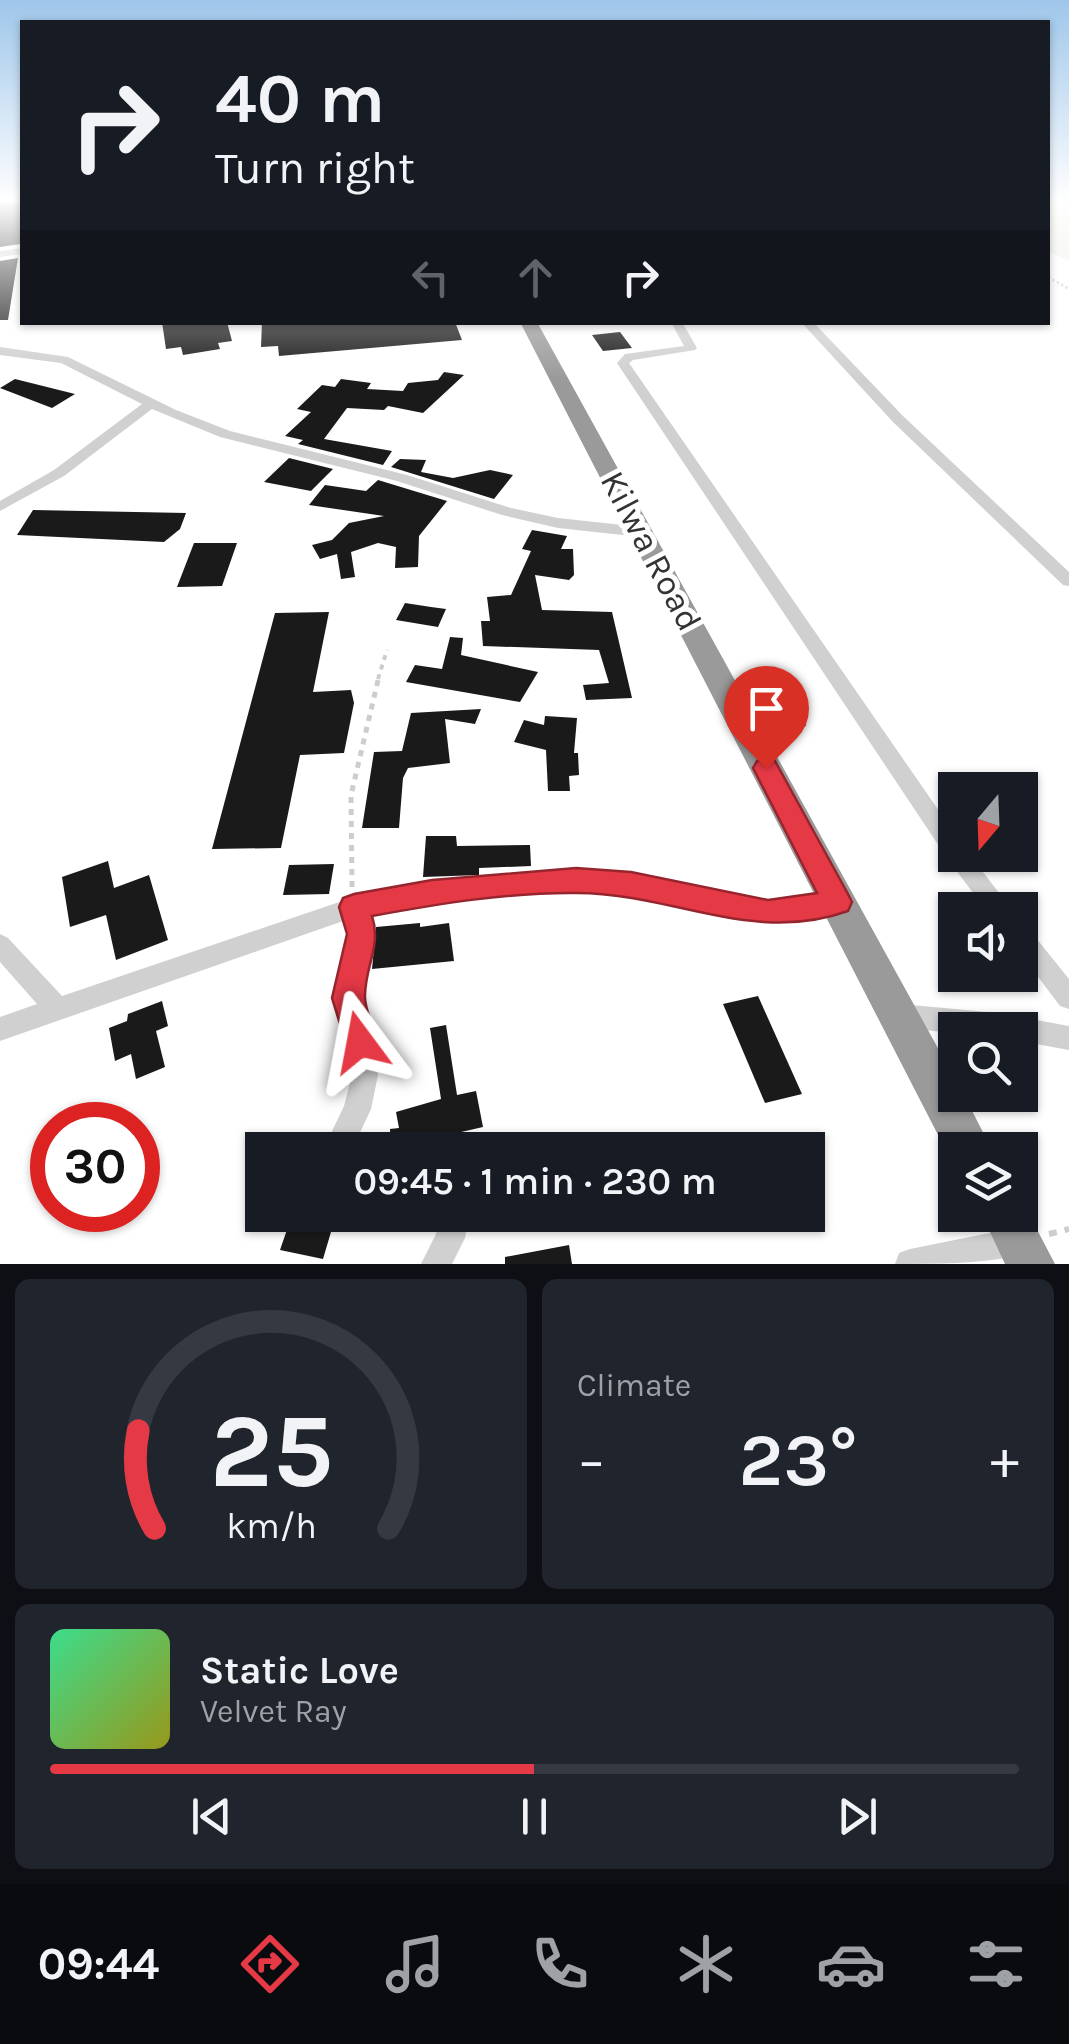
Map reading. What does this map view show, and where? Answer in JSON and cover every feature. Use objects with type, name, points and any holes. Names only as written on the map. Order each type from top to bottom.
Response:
[{"type":"highway","name":"Kilwa Road","points":[[530,325],[960,1132]]},
{"type":"street","points":[[678,325],[691,348],[629,357],[623,363],[938,827]]},
{"type":"street","points":[[809,325],[898,419],[1069,581]]},
{"type":"street","points":[[0,351],[64,360],[225,434],[402,478],[507,512],[558,523],[641,532]]},
{"type":"street","points":[[0,507],[60,473],[151,403]]},
{"type":"street","points":[[970,872],[986,892]]},
{"type":"street","points":[[0,1030],[354,907],[432,892],[576,880],[631,884],[768,913],[837,902]]},
{"type":"street","points":[[346,1132],[357,1108],[365,1075],[349,998],[362,934],[354,907]]},
{"type":"street","points":[[0,945],[58,1009]]},
{"type":"street","points":[[1038,959],[1069,998]]},
{"type":"street","points":[[898,1015],[998,1025],[1069,1038]]},
{"type":"street","points":[[436,1264],[451,1232]]},
{"type":"street","points":[[910,1264],[1018,1240]]},
{"type":"path","points":[[354,907],[349,864],[351,779],[387,650]]},
{"type":"building","points":[[0,261],[18,261],[8,320],[0,320]]},
{"type":"building","points":[[162,325],[228,325],[232,341],[218,343],[220,349],[183,355],[181,347],[166,349]]},
{"type":"building","points":[[262,325],[456,325],[462,340],[279,356],[278,346],[261,347]]},
{"type":"building","points":[[620,332],[632,348],[603,351],[592,335]]},
{"type":"building","points":[[444,372],[464,375],[423,413],[388,406],[384,410],[347,408],[324,439],[392,451],[383,465],[298,444],[303,440],[285,436],[311,412],[297,409],[322,385],[335,387],[341,379],[371,383],[367,389],[403,391],[408,383],[438,380]]},
{"type":"building","points":[[15,379],[75,394],[52,408],[0,388]]},
{"type":"building","points":[[289,458],[333,469],[311,491],[264,482]]},
{"type":"building","points":[[400,459],[426,460],[421,472],[453,478],[490,470],[513,475],[494,499],[391,467]]},
{"type":"building","points":[[378,480],[447,501],[419,536],[418,567],[395,568],[396,547],[378,543],[351,552],[355,577],[341,579],[337,554],[320,559],[312,545],[332,540],[349,523],[384,516],[309,505],[325,485],[366,491]]},
{"type":"building","points":[[33,510],[186,513],[180,529],[164,542],[17,535]]},
{"type":"building","points":[[532,530],[567,536],[561,549],[573,549],[574,575],[569,580],[535,575],[542,610],[612,612],[632,698],[586,700],[583,685],[609,683],[599,650],[483,646],[481,621],[490,621],[487,597],[511,595],[531,551],[522,549]]},
{"type":"building","points":[[194,543],[237,543],[222,586],[177,587]]},
{"type":"building","points":[[405,603],[446,609],[438,627],[396,620]]},
{"type":"building","points":[[329,612],[313,692],[351,690],[354,703],[344,753],[300,755],[281,848],[212,849],[275,613]]},
{"type":"building","points":[[450,637],[463,638],[461,655],[538,672],[520,702],[406,682],[415,665],[442,669]]},
{"type":"building","points":[[798,706],[806,726],[781,728],[773,708]]},
{"type":"building","points":[[481,709],[475,724],[445,719],[450,763],[408,768],[403,778],[399,828],[362,828],[374,752],[402,751],[411,713]]},
{"type":"building","points":[[545,716],[577,718],[574,753],[578,753],[579,775],[569,776],[570,791],[548,791],[546,750],[514,742],[524,720],[544,725]]},
{"type":"building","points":[[426,836],[456,836],[457,846],[530,845],[531,866],[479,868],[479,875],[423,877]]},
{"type":"building","points":[[108,861],[114,888],[149,875],[168,940],[116,960],[106,915],[70,927],[62,877]]},
{"type":"building","points":[[334,864],[329,894],[283,895],[289,865]]},
{"type":"building","points":[[420,923],[420,927],[449,923],[454,961],[372,969],[376,927]]},
{"type":"building","points":[[758,996],[802,1094],[765,1103],[723,1004]]},
{"type":"building","points":[[162,1001],[168,1026],[156,1031],[165,1067],[136,1079],[131,1054],[115,1061],[109,1028],[127,1021],[128,1014]]},
{"type":"building","points":[[446,1025],[457,1095],[476,1091],[483,1127],[461,1132],[390,1132],[399,1128],[396,1112],[441,1099],[430,1028]]},
{"type":"building","points":[[286,1232],[331,1232],[323,1259],[280,1250]]},
{"type":"building","points":[[569,1245],[572,1264],[505,1264],[505,1257]]},
{"type":"route","points":[[360,1042],[349,998],[362,934],[354,907],[432,892],[576,880],[631,884],[768,913],[837,902],[766,768]]}]
